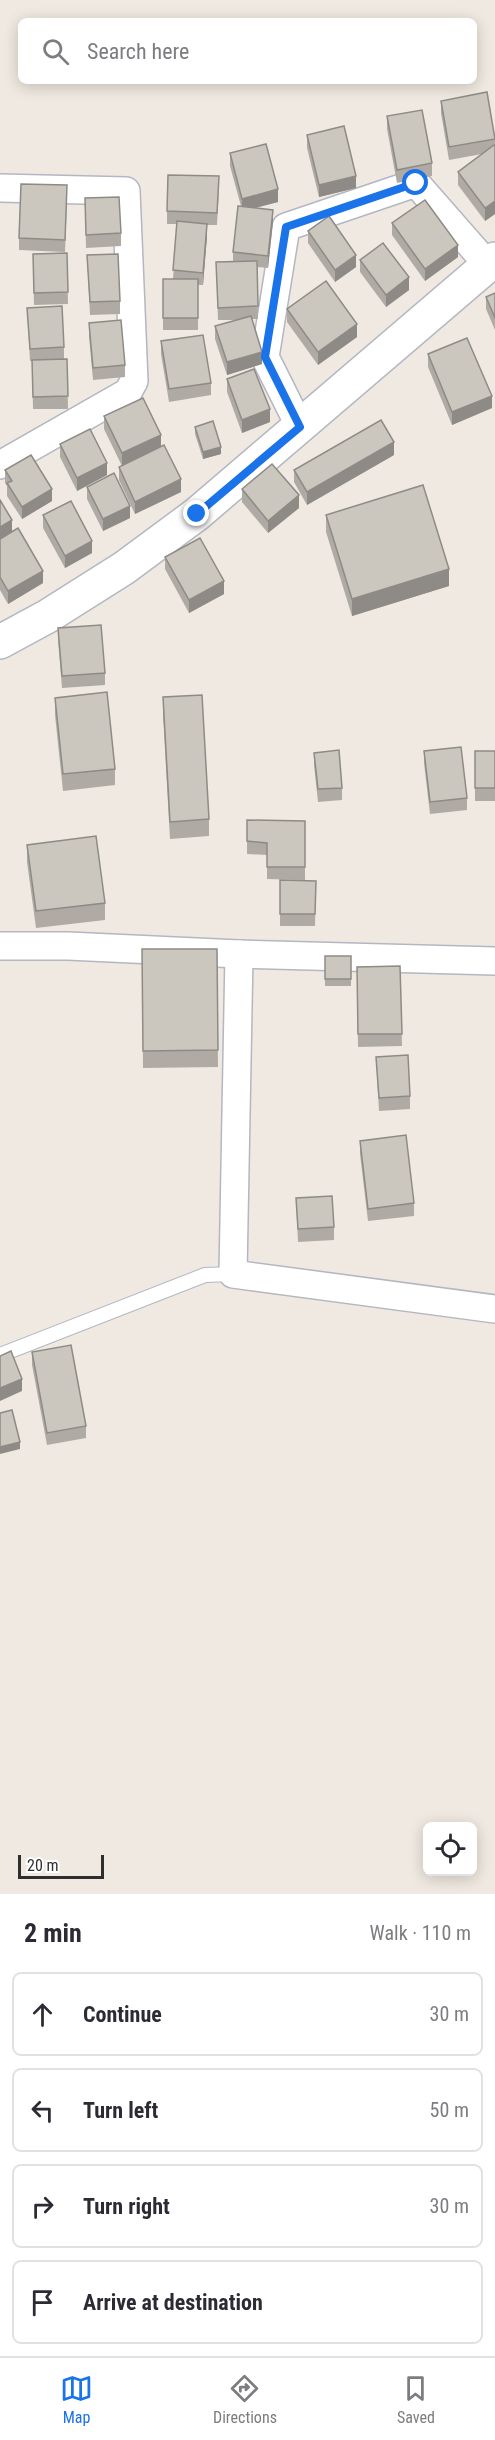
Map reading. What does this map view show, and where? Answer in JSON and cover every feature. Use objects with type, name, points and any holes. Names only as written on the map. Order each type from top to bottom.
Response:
[{"type":"street","points":[[0,642],[48,616],[124,568],[197,514],[300,427],[492,262],[416,183],[286,227],[265,357],[300,427]]},
{"type":"street","points":[[0,188],[126,190],[134,381],[128,392],[0,465]]},
{"type":"street","points":[[0,946],[68,946],[239,954],[495,961]]},
{"type":"street","points":[[239,954],[233,1274],[495,1309]]},
{"type":"lane","points":[[0,1355],[205,1275],[233,1274]]},
{"type":"building","points":[[487,92],[495,139],[449,147],[441,101]]},
{"type":"building","points":[[422,110],[432,163],[397,170],[387,116]]},
{"type":"building","points":[[344,126],[356,176],[319,185],[307,135]]},
{"type":"building","points":[[266,144],[278,189],[242,199],[230,153]]},
{"type":"building","points":[[494,145],[495,201],[485,208],[458,172]]},
{"type":"building","points":[[168,175],[219,176],[217,213],[167,211]]},
{"type":"building","points":[[21,184],[67,185],[65,240],[19,238]]},
{"type":"building","points":[[119,197],[121,233],[86,235],[85,198]]},
{"type":"building","points":[[425,200],[458,245],[425,269],[392,223]]},
{"type":"building","points":[[238,206],[273,210],[268,256],[233,252]]},
{"type":"building","points":[[329,216],[356,255],[335,270],[308,231]]},
{"type":"building","points":[[177,221],[207,224],[203,273],[173,270]]},
{"type":"building","points":[[383,243],[409,277],[386,295],[360,260]]},
{"type":"building","points":[[67,253],[68,292],[34,293],[33,254]]},
{"type":"building","points":[[118,254],[120,301],[90,302],[87,255]]},
{"type":"building","points":[[257,261],[258,306],[218,308],[216,262]]},
{"type":"building","points":[[163,279],[198,279],[198,318],[163,318]]},
{"type":"building","points":[[326,281],[357,324],[318,352],[287,309]]},
{"type":"building","points":[[495,293],[495,318],[486,297]]},
{"type":"building","points":[[62,306],[64,347],[30,349],[27,308]]},
{"type":"building","points":[[251,316],[262,352],[227,362],[215,326]]},
{"type":"building","points":[[121,320],[125,365],[93,368],[89,323]]},
{"type":"building","points":[[203,335],[211,383],[169,389],[161,341]]},
{"type":"building","points":[[467,338],[492,396],[452,412],[428,354]]},
{"type":"building","points":[[67,359],[68,396],[33,397],[32,360]]},
{"type":"building","points":[[254,369],[270,409],[242,420],[227,379]]},
{"type":"building","points":[[143,398],[161,435],[122,453],[104,416]]},
{"type":"building","points":[[381,420],[394,442],[307,492],[294,470]]},
{"type":"building","points":[[213,421],[221,447],[203,452],[195,427]]},
{"type":"building","points":[[90,429],[107,463],[77,478],[60,444]]},
{"type":"building","points":[[164,445],[181,479],[135,502],[119,467]]},
{"type":"building","points":[[31,455],[52,489],[22,507],[7,483],[12,481],[5,470]]},
{"type":"building","points":[[272,464],[299,495],[268,521],[242,489]]},
{"type":"building","points":[[114,473],[130,506],[103,519],[87,487]]},
{"type":"building","points":[[423,485],[449,569],[352,599],[326,515]]},
{"type":"building","points":[[0,500],[12,520],[0,527]]},
{"type":"building","points":[[71,501],[92,541],[65,556],[43,515]]},
{"type":"building","points":[[18,528],[43,571],[8,591],[0,577],[0,539]]},
{"type":"building","points":[[200,538],[224,581],[189,600],[165,557]]},
{"type":"building","points":[[101,625],[105,673],[62,676],[58,628]]},
{"type":"building","points":[[107,692],[115,769],[63,774],[55,698]]},
{"type":"building","points":[[202,695],[209,819],[170,822],[163,697]]},
{"type":"building","points":[[461,747],[467,798],[430,802],[424,751]]},
{"type":"building","points":[[339,750],[342,788],[318,789],[314,753]]},
{"type":"building","points":[[475,751],[495,751],[495,788],[475,788]]},
{"type":"building","points":[[247,820],[305,821],[305,867],[267,867],[267,843],[247,841]]},
{"type":"building","points":[[96,836],[105,903],[36,911],[27,845]]},
{"type":"building","points":[[280,880],[316,881],[315,914],[280,914]]},
{"type":"building","points":[[142,949],[217,949],[218,1050],[143,1051]]},
{"type":"building","points":[[325,956],[351,956],[351,979],[325,979]]},
{"type":"building","points":[[400,966],[402,1034],[358,1034],[357,967]]},
{"type":"building","points":[[408,1055],[410,1096],[379,1098],[376,1057]]},
{"type":"building","points":[[406,1135],[414,1203],[368,1209],[360,1141]]},
{"type":"building","points":[[332,1196],[334,1227],[298,1229],[296,1198]]},
{"type":"building","points":[[71,1345],[86,1426],[47,1433],[32,1352]]},
{"type":"building","points":[[11,1351],[22,1379],[0,1388],[0,1356]]},
{"type":"building","points":[[12,1410],[20,1442],[0,1447],[0,1413]]},
{"type":"route","points":[[197,514],[300,427],[265,357],[286,227],[416,183]]}]
